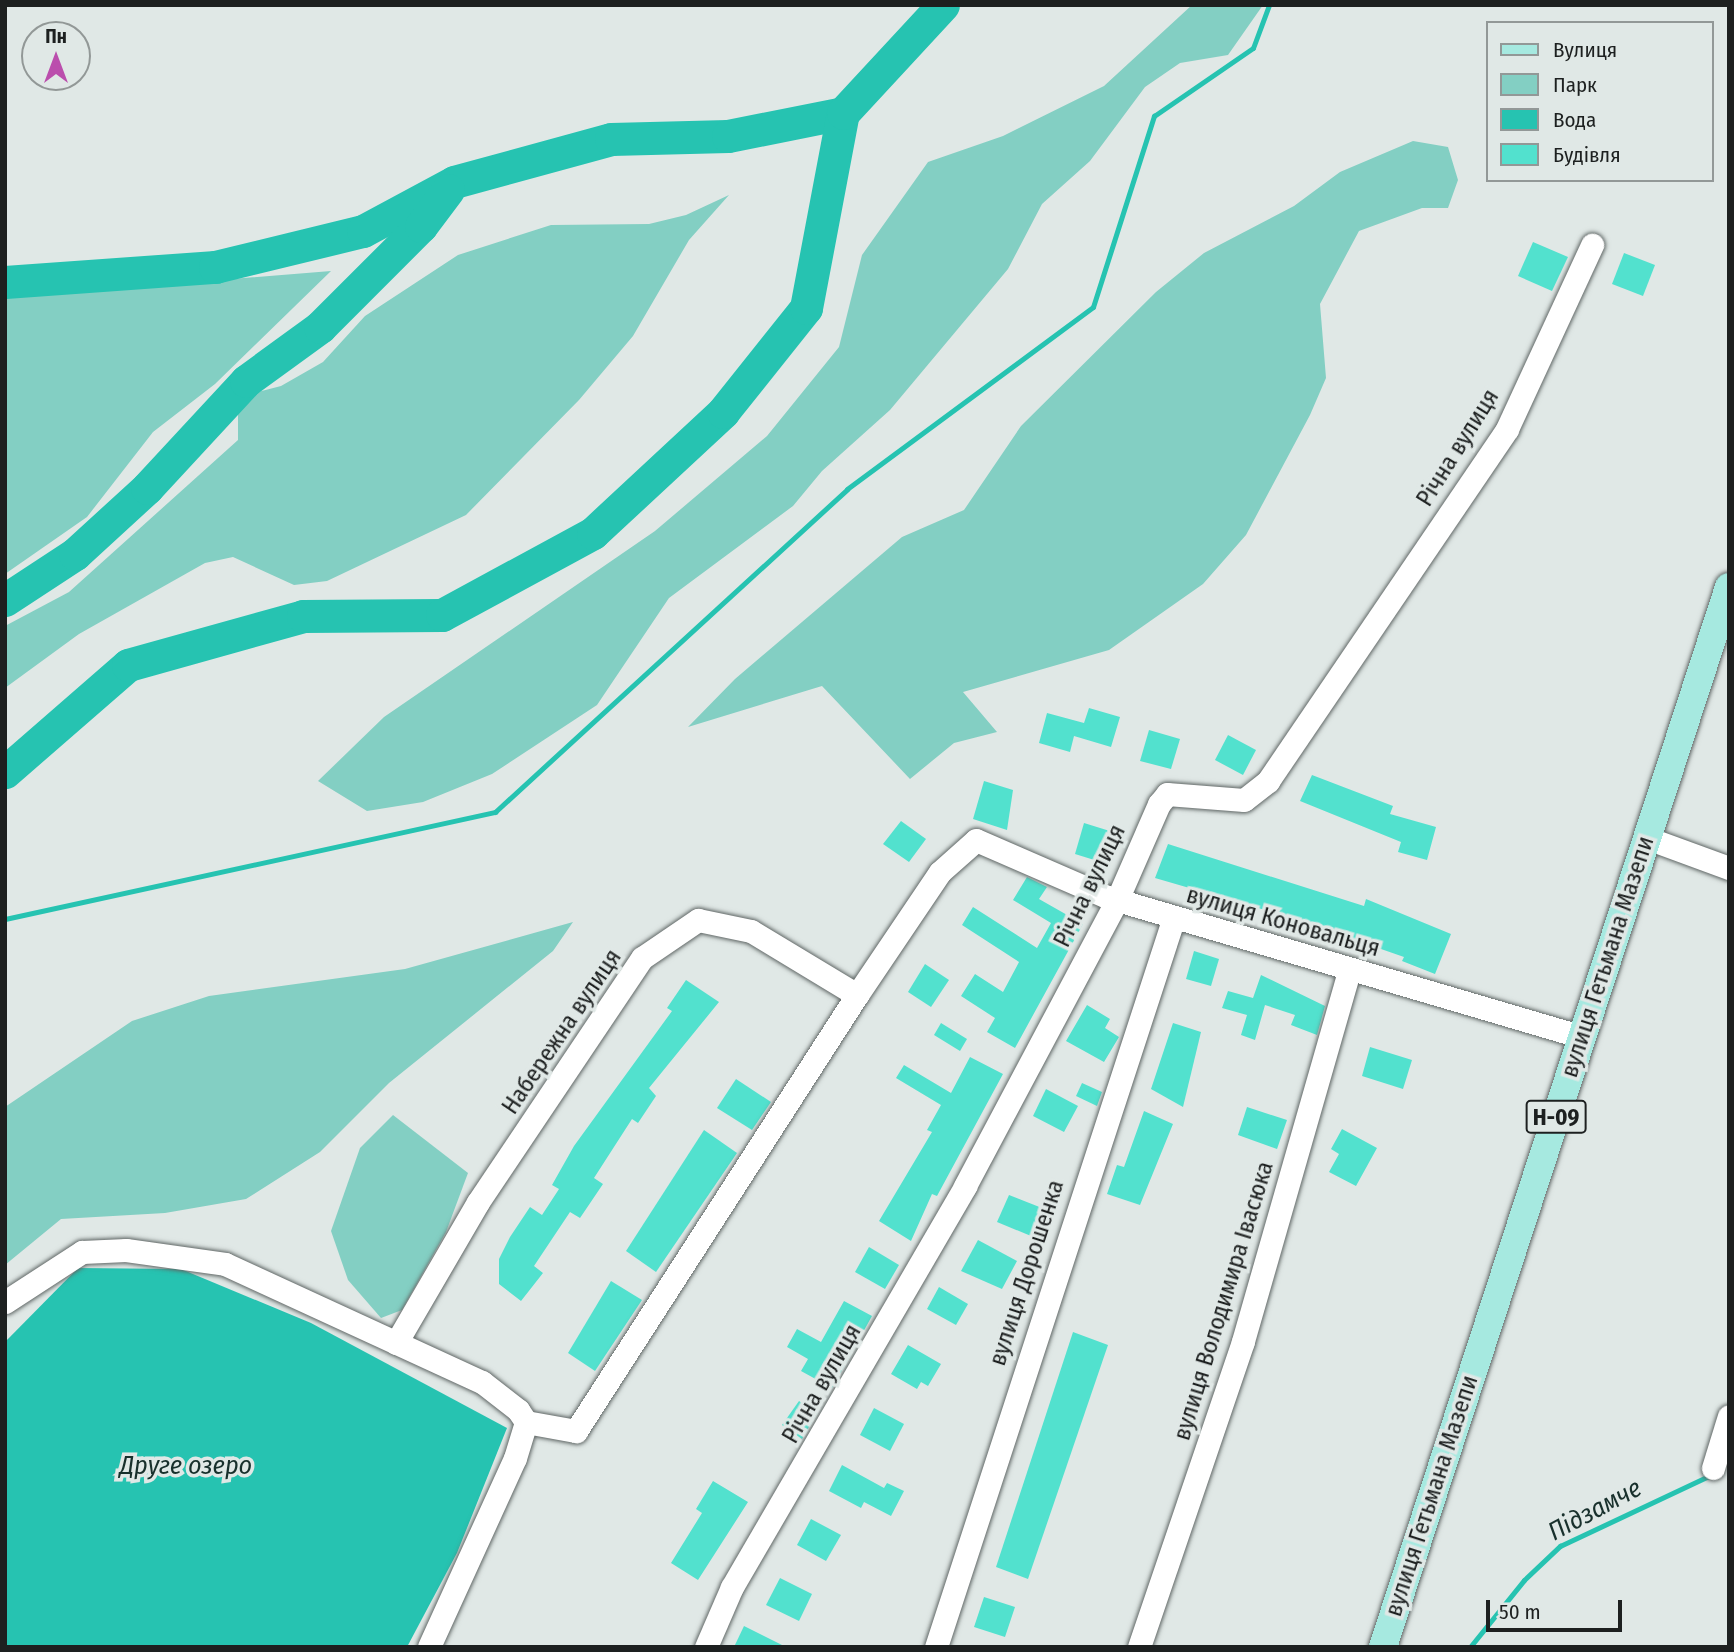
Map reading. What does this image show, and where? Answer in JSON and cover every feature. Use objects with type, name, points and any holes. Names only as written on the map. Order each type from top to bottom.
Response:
[{"type":"main road","name":"вулиця Гетьмана Мазепи","points":[[1383,1647],[1729,587]]},
{"type":"street","name":"Річна вулиця","points":[[706,1647],[733,1587],[965,1185],[1117,900],[1167,794],[1244,800],[1268,781],[1507,429],[1592,245]]},
{"type":"street","points":[[1647,838],[1729,868]]},
{"type":"street","name":"вулиця Коновальця","points":[[857,995],[940,872],[976,840],[1117,900],[1582,1037]]},
{"type":"street","name":"вулиця Дорошенка","points":[[936,1647],[1089,1166],[1144,1021],[1174,916]]},
{"type":"street","name":"Набережна вулиця","points":[[396,1343],[478,1202],[642,958],[698,920],[751,931],[857,995]]},
{"type":"street","name":"вулиця Володимира Івасюка","points":[[1139,1647],[1243,1341],[1350,969]]},
{"type":"street","points":[[5,1302],[82,1252],[126,1250],[225,1264],[482,1382],[526,1422],[576,1431],[857,995]]},
{"type":"street","points":[[1713,1468],[1729,1416]]},
{"type":"street","points":[[429,1647],[515,1458],[526,1422]]},
{"type":"green space","points":[[1192,5],[1263,5],[1228,55],[1180,63],[1145,87],[1090,161],[1042,204],[1008,269],[890,410],[822,471],[793,506],[669,598],[597,705],[492,774],[423,802],[367,811],[318,781],[384,717],[655,531],[767,436],[839,347],[862,255],[928,162],[1003,136],[1104,86]]},
{"type":"green space","points":[[1413,141],[1448,147],[1458,180],[1448,208],[1422,208],[1359,231],[1320,304],[1326,378],[1310,415],[1246,535],[1203,584],[1109,650],[963,692],[997,732],[954,743],[910,779],[822,686],[688,727],[735,679],[902,537],[964,510],[1021,426],[1156,292],[1204,253],[1294,206],[1340,172]]},
{"type":"green space","points":[[729,195],[689,240],[633,336],[579,400],[466,515],[327,581],[294,585],[233,557],[205,563],[79,634],[5,688],[5,626],[69,592],[238,440],[238,397],[281,386],[323,362],[365,316],[458,255],[551,225],[649,224],[686,215]]},
{"type":"green space","points":[[331,271],[215,384],[153,432],[87,517],[5,574],[5,290],[108,289]]},
{"type":"green space","points":[[573,922],[553,951],[389,1083],[320,1152],[246,1199],[165,1213],[61,1219],[5,1265],[5,1107],[132,1021],[209,996],[405,969]]},
{"type":"green space","points":[[393,1115],[468,1173],[446,1232],[402,1310],[381,1318],[348,1280],[331,1231],[360,1148]]},
{"type":"water","name":"Друге озеро","points":[[78,1268],[181,1269],[311,1323],[507,1428],[457,1553],[407,1647],[5,1647],[5,1342]]},
{"type":"building","points":[[1533,242],[1568,257],[1552,291],[1518,276]]},
{"type":"building","points":[[1624,253],[1655,265],[1643,296],[1612,284]]},
{"type":"building","points":[[1089,708],[1120,717],[1111,747],[1074,736],[1070,752],[1039,743],[1047,713],[1084,723]]},
{"type":"building","points":[[1149,730],[1180,739],[1171,769],[1140,761]]},
{"type":"building","points":[[1228,735],[1256,750],[1243,775],[1215,760]]},
{"type":"building","points":[[1312,775],[1393,806],[1390,814],[1436,827],[1427,860],[1398,852],[1401,842],[1300,801]]},
{"type":"building","points":[[984,781],[1013,790],[1007,830],[973,819]]},
{"type":"building","points":[[901,821],[926,839],[909,862],[883,844]]},
{"type":"building","points":[[1084,823],[1113,832],[1104,863],[1075,854]]},
{"type":"building","points":[[1168,844],[1364,906],[1366,899],[1451,934],[1435,974],[1402,961],[1404,957],[1289,917],[1155,878]]},
{"type":"building","points":[[1027,877],[1047,887],[1039,899],[1083,924],[1015,1048],[987,1032],[995,1018],[961,996],[975,974],[1003,992],[1019,962],[962,925],[973,907],[1037,948],[1051,923],[1013,900]]},
{"type":"building","points":[[1194,951],[1219,959],[1211,986],[1186,979]]},
{"type":"building","points":[[925,964],[949,980],[931,1007],[908,992]]},
{"type":"building","points":[[1261,975],[1325,1006],[1317,1035],[1291,1025],[1295,1015],[1265,1005],[1255,1040],[1241,1035],[1247,1015],[1222,1008],[1228,991],[1253,998]]},
{"type":"building","points":[[686,980],[719,1002],[649,1088],[656,1096],[638,1123],[632,1119],[594,1178],[603,1184],[580,1218],[570,1212],[534,1266],[543,1273],[521,1301],[499,1284],[499,1259],[510,1237],[530,1207],[542,1215],[559,1189],[552,1185],[574,1146],[672,1011],[667,1008]]},
{"type":"building","points":[[1087,1005],[1110,1019],[1105,1028],[1119,1037],[1104,1062],[1066,1041]]},
{"type":"building","points":[[941,1023],[967,1039],[960,1051],[934,1035]]},
{"type":"building","points":[[1173,1023],[1201,1032],[1183,1107],[1151,1089]]},
{"type":"building","points":[[1370,1047],[1412,1060],[1403,1089],[1362,1076]]},
{"type":"building","points":[[970,1057],[1003,1074],[937,1196],[932,1194],[911,1241],[879,1221],[932,1132],[927,1130],[941,1105],[896,1078],[904,1065],[951,1093]]},
{"type":"building","points":[[736,1079],[771,1102],[752,1130],[717,1108]]},
{"type":"building","points":[[1082,1083],[1102,1092],[1097,1106],[1076,1096]]},
{"type":"building","points":[[1046,1089],[1078,1106],[1064,1132],[1033,1116]]},
{"type":"building","points":[[1247,1107],[1287,1120],[1277,1149],[1238,1135]]},
{"type":"building","points":[[1144,1111],[1173,1124],[1140,1205],[1107,1194],[1117,1165],[1124,1167]]},
{"type":"building","points":[[1342,1129],[1377,1148],[1356,1186],[1329,1172],[1339,1154],[1331,1149]]},
{"type":"building","points":[[704,1130],[737,1153],[656,1272],[626,1251]]},
{"type":"building","points":[[1009,1195],[1042,1208],[1031,1236],[997,1222]]},
{"type":"building","points":[[978,1240],[1017,1261],[1002,1289],[961,1271]]},
{"type":"building","points":[[869,1247],[899,1265],[885,1289],[855,1272]]},
{"type":"building","points":[[611,1281],[642,1300],[595,1371],[568,1353]]},
{"type":"building","points":[[939,1287],[968,1304],[956,1325],[927,1309]]},
{"type":"building","points":[[844,1301],[872,1316],[832,1388],[801,1371],[808,1359],[787,1347],[797,1329],[821,1342]]},
{"type":"building","points":[[1073,1332],[1108,1345],[1028,1579],[996,1567]]},
{"type":"building","points":[[908,1345],[941,1364],[928,1386],[921,1382],[917,1389],[891,1374]]},
{"type":"building","points":[[799,1401],[817,1413],[802,1439],[782,1425]]},
{"type":"building","points":[[874,1408],[904,1424],[890,1451],[860,1435]]},
{"type":"building","points":[[842,1465],[884,1488],[887,1483],[904,1491],[891,1516],[864,1502],[861,1508],[829,1491]]},
{"type":"building","points":[[713,1481],[748,1502],[698,1580],[671,1563],[702,1513],[696,1509]]},
{"type":"building","points":[[811,1519],[841,1535],[826,1561],[797,1545]]},
{"type":"building","points":[[780,1578],[812,1594],[799,1621],[766,1605]]},
{"type":"building","points":[[984,1597],[1015,1607],[1005,1637],[974,1627]]},
{"type":"building","points":[[744,1626],[786,1647],[734,1647]]},
{"type":"waterway","points":[[5,772],[128,665],[303,616],[442,615],[593,533],[723,412],[806,308],[843,113],[943,5]]},
{"type":"waterway","points":[[5,919],[495,812],[847,489],[1093,307],[1154,116],[1253,48],[1269,5]]},
{"type":"waterway","points":[[5,282],[215,267],[363,231],[454,182],[611,139],[728,136],[843,113]]},
{"type":"waterway","points":[[5,600],[75,554],[147,488],[246,381],[320,327],[421,226],[448,190]]},
{"type":"waterway","name":"Підзамче","points":[[1470,1647],[1524,1580],[1560,1546],[1713,1474]]}]
